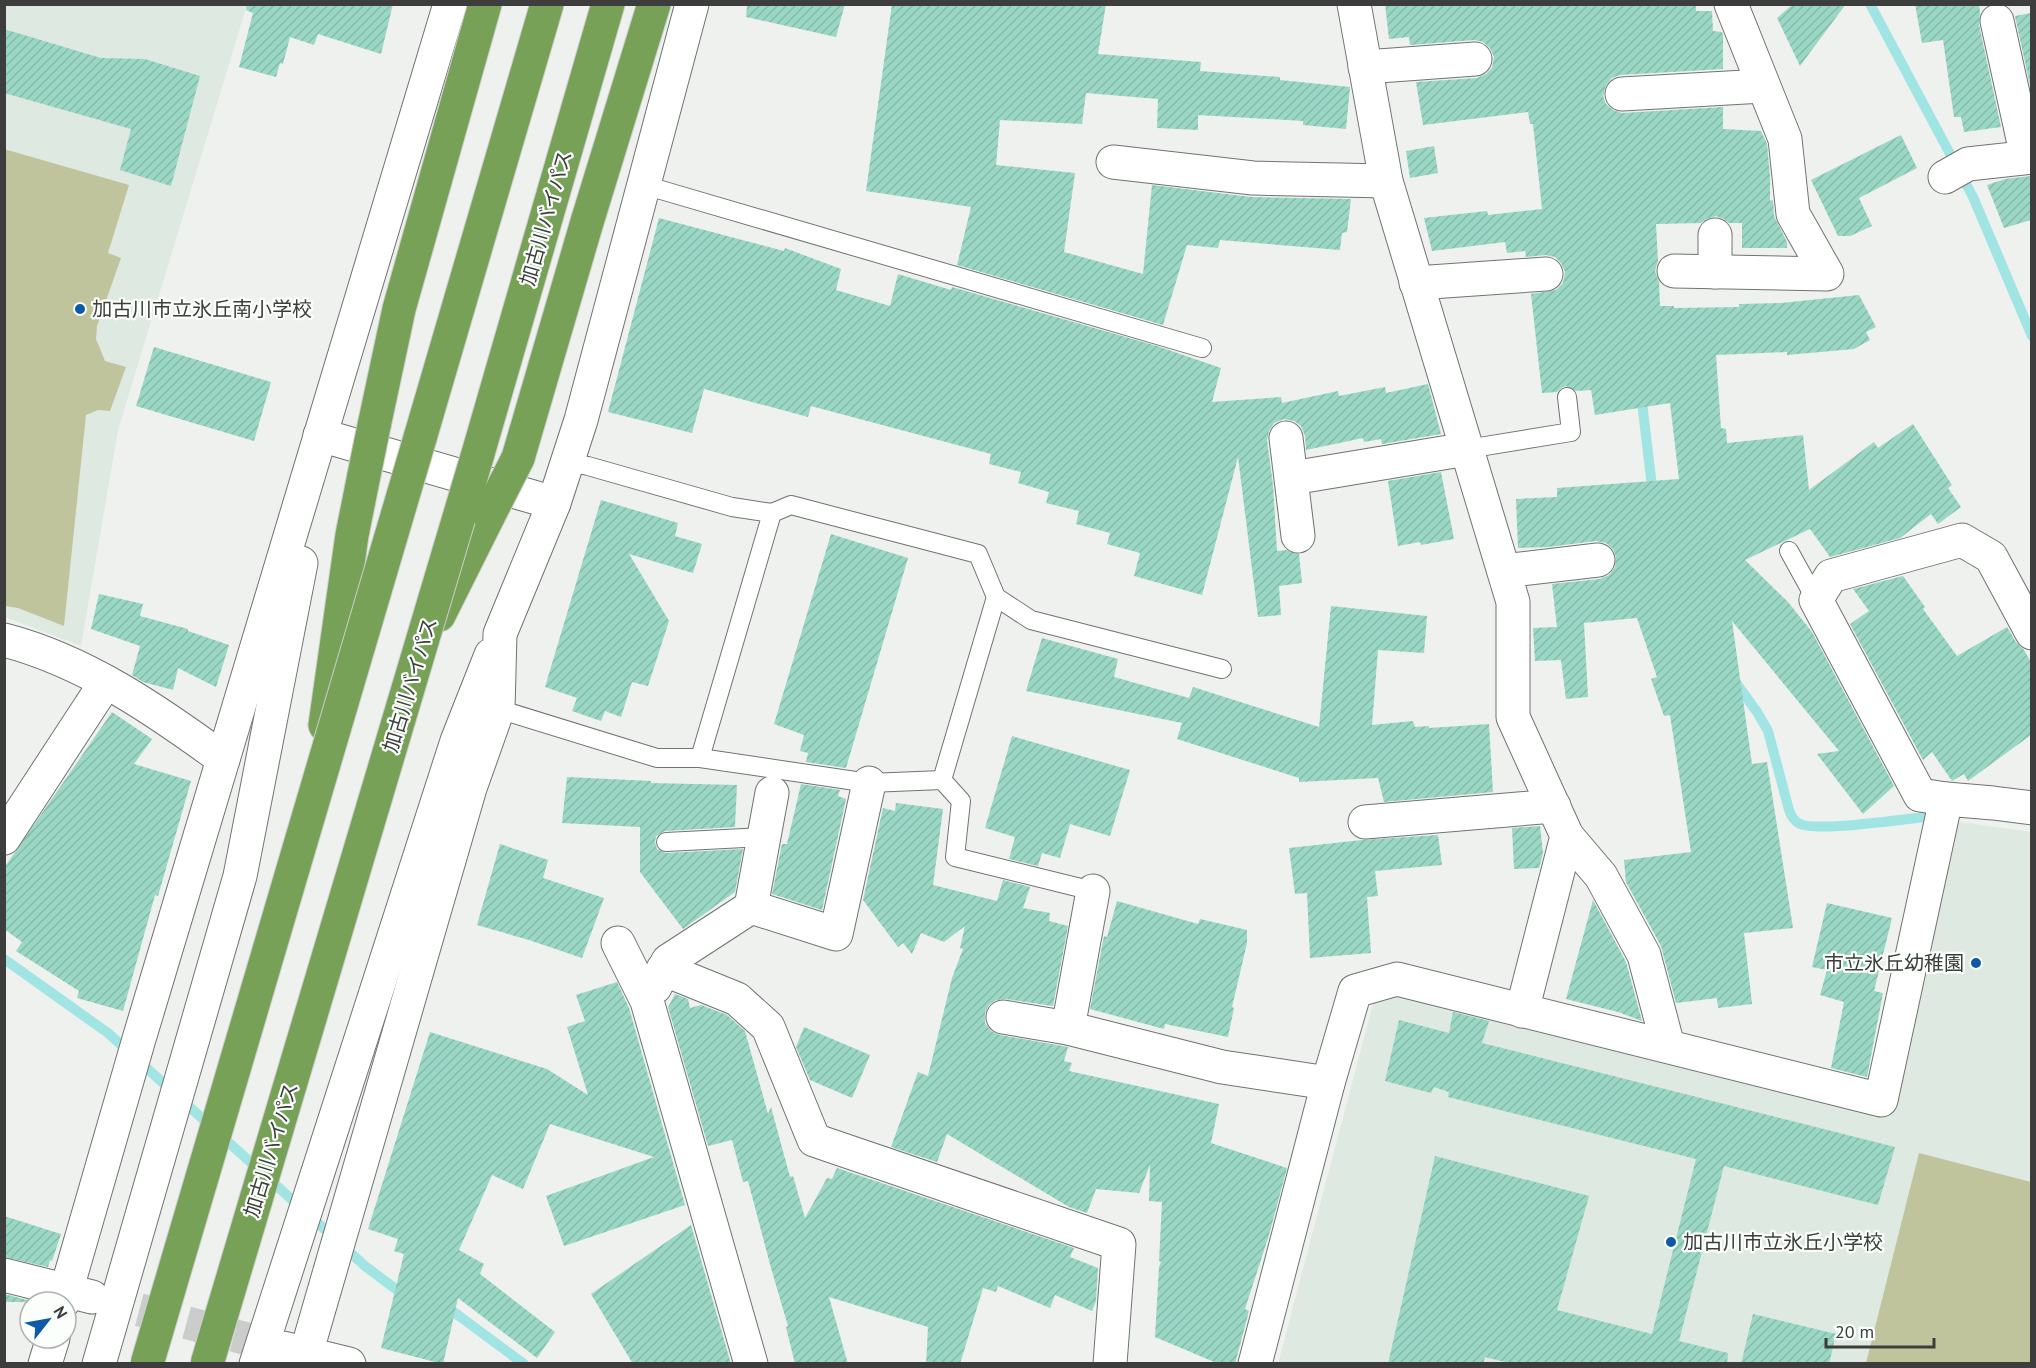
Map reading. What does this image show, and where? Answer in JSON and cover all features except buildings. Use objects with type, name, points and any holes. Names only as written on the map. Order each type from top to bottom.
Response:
[{"type":"highway","points":[[316,789],[352,536],[399,309],[486,4]]},
{"type":"highway","points":[[147,1364],[547,4]]},
{"type":"highway","name":"加古川バイパス","points":[[207,1364],[420,652],[608,4]]},
{"type":"highway","points":[[420,652],[518,458],[654,4]]},
{"type":"street","points":[[75,1290],[138,1039],[450,4]]},
{"type":"street","points":[[285,1357],[457,741],[554,503],[581,420],[692,4]]},
{"type":"street","points":[[1354,4],[1386,181],[1513,602],[1513,717],[1567,836],[1601,876],[1644,955],[1668,1046]]},
{"type":"street","points":[[1674,271],[1827,274],[1793,214],[1785,139],[1731,4]]},
{"type":"street","points":[[1956,170],[2029,157],[1997,21]]},
{"type":"street","points":[[1365,67],[1475,59]]},
{"type":"street","points":[[1622,93],[1763,86]]},
{"type":"street","points":[[1113,162],[1252,178],[1386,181]]},
{"type":"street","points":[[1715,235],[1715,272]]},
{"type":"street","points":[[1416,283],[1546,274]]},
{"type":"street","points":[[320,435],[554,503]]},
{"type":"street","points":[[1286,438],[1298,536]]},
{"type":"street","points":[[1292,478],[1467,448]]},
{"type":"street","points":[[99,1364],[240,876],[301,563],[303,489]]},
{"type":"street","points":[[2031,633],[1991,557],[1962,540],[1831,576],[1816,600],[1920,795],[2031,808]]},
{"type":"street","points":[[1504,571],[1598,560]]},
{"type":"street","points":[[285,1357],[333,1259],[470,788],[498,709],[500,634]]},
{"type":"street","points":[[4,640],[35,648],[106,681],[223,759]]},
{"type":"street","points":[[4,838],[106,681]]},
{"type":"street","points":[[751,907],[836,934],[869,783]]},
{"type":"street","points":[[647,1001],[668,961],[751,907],[772,793]]},
{"type":"street","points":[[1255,1364],[1328,1083],[1355,991],[1397,979],[1881,1100],[1946,799]]},
{"type":"street","points":[[1365,822],[1554,807]]},
{"type":"street","points":[[1522,1011],[1567,836]]},
{"type":"street","points":[[1068,1029],[1093,891]]},
{"type":"street","points":[[618,943],[647,1001],[751,1364]]},
{"type":"street","points":[[663,969],[737,999],[768,1027],[814,1140],[1119,1244],[1110,1364]]},
{"type":"street","points":[[1003,1017],[1068,1029],[1222,1068],[1328,1083]]},
{"type":"street","points":[[4,1275],[54,1290]]},
{"type":"street","points":[[285,1357],[349,1364]]},
{"type":"lane","points":[[644,185],[1202,348]]},
{"type":"lane","points":[[1467,448],[1571,432],[1567,397]]},
{"type":"lane","points":[[567,462],[732,507],[772,513],[791,505],[978,554],[996,597],[1031,620],[1222,669]]},
{"type":"lane","points":[[700,758],[772,513]]},
{"type":"lane","points":[[1789,551],[1816,600]]},
{"type":"lane","points":[[942,780],[996,597]]},
{"type":"lane","points":[[498,709],[657,758],[700,758],[869,783],[942,780]]},
{"type":"lane","points":[[942,780],[961,801],[955,857],[1093,891]]},
{"type":"lane","points":[[666,842],[764,837]]},
{"type":"shaded area","name":"加古川市立氷丘南小学校","points":[[4,5],[247,5],[118,430],[81,646],[5,617]]},
{"type":"shaded area","name":"加古川市立氷丘小学校","points":[[1953,821],[2031,832],[2031,1363],[1278,1364],[1375,996],[1399,990],[1887,1107]]},
{"type":"green space","points":[[4,149],[129,185],[108,253],[121,258],[97,326],[96,339],[105,361],[126,367],[110,411],[98,410],[86,415],[64,626],[18,608],[5,606]]},
{"type":"green space","points":[[1919,1153],[2031,1182],[2031,1363],[1866,1363]]},
{"type":"waterway","points":[[1870,4],[1973,197],[2032,336]]},
{"type":"waterway","points":[[1641,394],[1653,495]]},
{"type":"waterway","points":[[1734,680],[1768,731],[1789,810],[1798,823],[1824,827],[1926,817]]},
{"type":"waterway","points":[[4,959],[108,1033],[365,1266],[406,1294]]},
{"type":"waterway","points":[[444,1307],[524,1364]]},
{"type":"tunnel","points":[[92,1297],[277,1347]]},
{"type":"place","name":"加古川市立氷丘南小学校","points":[[80,309]]},
{"type":"place","name":"市立氷丘幼稚園","points":[[1976,963]]},
{"type":"place","name":"加古川市立氷丘小学校","points":[[1671,1242]]}]
